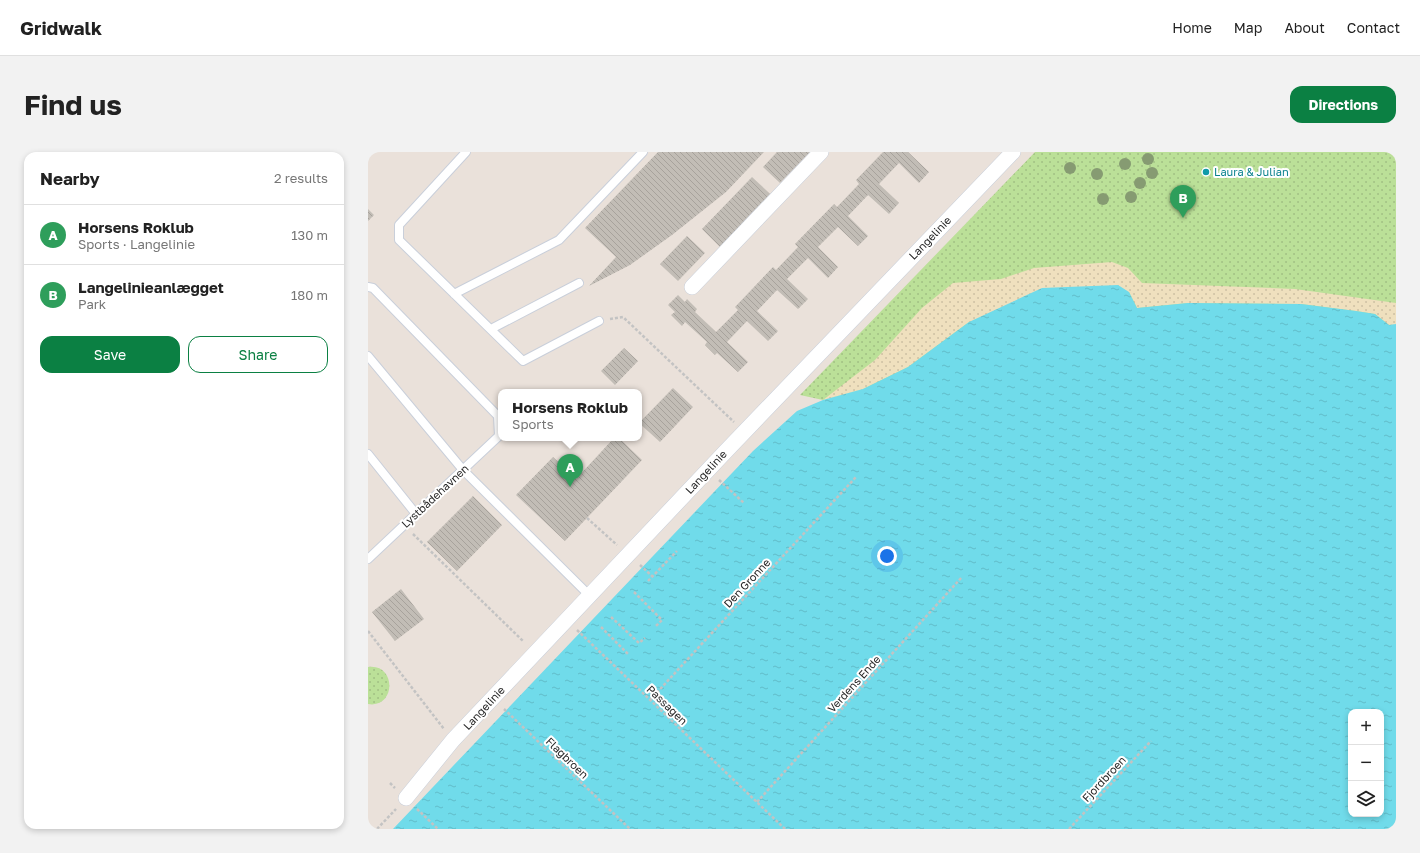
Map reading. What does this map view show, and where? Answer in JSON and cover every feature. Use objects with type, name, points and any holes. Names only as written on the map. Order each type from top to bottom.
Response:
[{"type":"street","points":[[692,287],[821,152]]},
{"type":"street","name":"Langelinie","points":[[406,798],[453,740],[744,432],[1013,152]]},
{"type":"lane","points":[[466,152],[399,225],[399,240],[523,361],[599,322]]},
{"type":"lane","points":[[454,294],[559,240],[643,152]]},
{"type":"lane","points":[[491,330],[579,283]]},
{"type":"lane","points":[[368,287],[373,288],[498,416]]},
{"type":"lane","points":[[368,356],[463,470],[590,596]]},
{"type":"lane","name":"Lystbådehavnen","points":[[368,559],[498,437]]},
{"type":"lane","points":[[368,454],[416,514]]},
{"type":"path","points":[[599,322],[623,317],[744,432]]},
{"type":"path","name":"Den Gronne","points":[[650,700],[856,478]]},
{"type":"path","points":[[718,479],[744,503]]},
{"type":"path","points":[[587,518],[628,555]]},
{"type":"path","points":[[404,525],[535,653]]},
{"type":"path","points":[[648,582],[677,551]]},
{"type":"path","name":"Verdens Ende","points":[[757,802],[962,577]]},
{"type":"path","points":[[634,592],[662,620],[656,626]]},
{"type":"path","points":[[611,617],[640,644],[645,638]]},
{"type":"path","name":"Passagen","points":[[566,620],[785,829]]},
{"type":"path","points":[[601,627],[629,654]]},
{"type":"path","points":[[368,631],[453,740]]},
{"type":"path","name":"Flagbroen","points":[[493,698],[630,829]]},
{"type":"path","name":"Fjordbroen","points":[[1069,829],[1151,741]]},
{"type":"path","points":[[406,798],[438,829]]},
{"type":"green space","points":[[1035,152],[1396,152],[1396,324],[863,389],[823,400],[800,395]]},
{"type":"green space","points":[[368,667],[377,668],[384,672],[388,678],[388,693],[384,700],[377,704],[368,704]]},
{"type":"sand","points":[[1112,262],[1128,268],[1142,283],[1295,289],[1396,303],[1396,324],[1389,325],[1375,314],[1301,304],[1188,303],[1137,308],[1129,292],[969,322],[908,367],[863,389],[823,400],[875,360],[922,308],[953,283],[1001,279],[1034,268]]},
{"type":"water","points":[[1118,285],[1129,292],[1137,308],[1188,303],[1301,304],[1375,314],[1389,325],[1396,324],[1396,829],[393,829],[753,451],[797,411],[823,400],[863,389],[908,367],[969,322],[1042,288]]},
{"type":"building","points":[[658,152],[764,152],[726,192],[672,235],[630,265],[589,286],[616,257],[585,228]]},
{"type":"building","points":[[777,152],[810,152],[780,183],[763,167]]},
{"type":"building","points":[[883,152],[908,152],[929,172],[919,183],[899,163],[879,184],[899,203],[889,214],[868,195],[848,216],[868,236],[858,246],[838,227],[818,247],[838,267],[828,278],[808,258],[787,279],[808,299],[798,309],[777,290],[757,311],[778,331],[768,341],[747,321],[727,342],[748,362],[738,372],[717,353],[715,355],[705,345],[707,342],[685,322],[682,326],[671,315],[675,312],[668,305],[678,295],[685,302],[687,299],[697,309],[695,312],[716,332],[738,310],[735,307],[773,267],[776,270],[798,247],[795,244],[834,204],[837,207],[859,184],[856,180]]},
{"type":"building","points":[[752,177],[770,194],[720,247],[702,229]]},
{"type":"building","points":[[368,209],[374,215],[368,221]]},
{"type":"building","points":[[687,236],[705,253],[678,281],[660,264]]},
{"type":"building","points":[[624,348],[638,361],[615,385],[601,371]]},
{"type":"building","points":[[673,388],[693,407],[660,442],[642,426],[642,420]]},
{"type":"building","points":[[611,441],[622,441],[642,460],[565,541],[516,495],[553,457],[576,479]]},
{"type":"building","points":[[473,496],[502,525],[457,571],[427,542]]},
{"type":"building","points":[[401,589],[424,619],[395,641],[372,612]]},
{"type":"place","name":"Laura & Julian","points":[[1206,172]]},
{"type":"place","name":"Langelinieanlægget","points":[[1183,218]]},
{"type":"place","name":"Horsens Roklub","points":[[570,487]]}]
